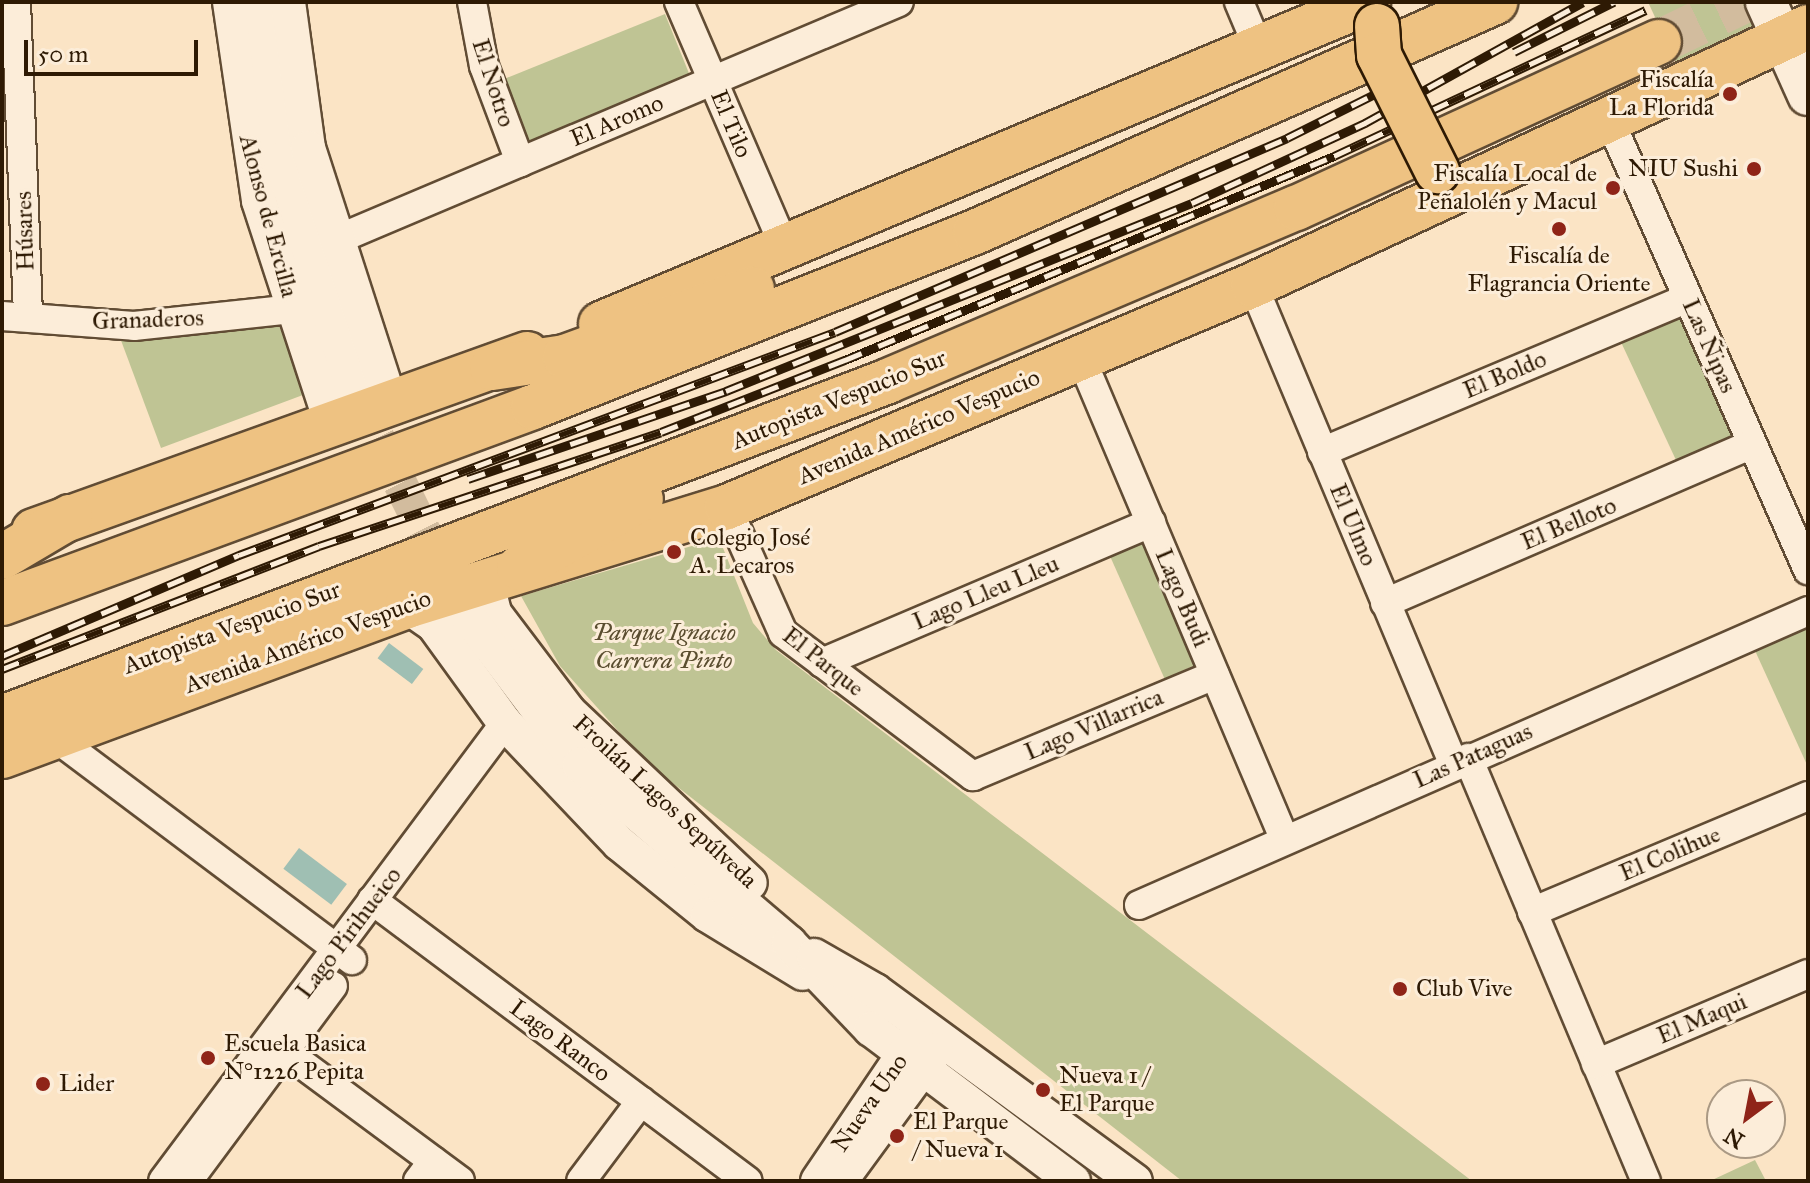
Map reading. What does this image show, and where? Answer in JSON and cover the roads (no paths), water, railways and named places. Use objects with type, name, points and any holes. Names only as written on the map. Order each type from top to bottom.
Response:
[{"type":"main road","points":[[2,603],[533,407],[975,232],[1495,2]]},
{"type":"main road","points":[[2,543],[359,406],[492,368],[1258,47],[1376,10],[1379,55],[1454,178]]},
{"type":"main road","points":[[1786,23],[1808,95]]},
{"type":"main road","name":"Avenida Américo Vespucio","points":[[2,756],[407,606],[489,586],[727,507],[1253,285],[1454,178],[1610,121],[1786,23]]},
{"type":"main road","name":"Autopista Vespucio Sur","points":[[2,718],[758,433],[1153,270],[1659,42]]},
{"type":"main road","points":[[492,368],[565,357],[851,256],[975,232]]},
{"type":"main road","points":[[489,586],[758,433]]},
{"type":"main road","points":[[2,557],[70,517]]},
{"type":"street","name":"Húsares","points":[[15,316],[10,69],[16,2]]},
{"type":"street","name":"Alonso de Ercilla","points":[[230,2],[246,147],[294,309],[359,406]]},
{"type":"street","name":"Alonso de Ercilla","points":[[262,2],[281,160],[359,406]]},
{"type":"street","points":[[288,2],[308,148],[336,240],[359,406]]},
{"type":"street","name":"El Notro","points":[[472,2],[484,66],[520,162]]},
{"type":"street","name":"El Tilo","points":[[679,2],[784,246]]},
{"type":"street","points":[[1239,2],[1258,47]]},
{"type":"street","name":"El Aromo","points":[[336,240],[713,81],[880,6]]},
{"type":"street","name":"Las Ñipas","points":[[1610,121],[1808,570]]},
{"type":"street","name":"El Ulmo","points":[[1253,285],[1385,603],[1532,912],[1646,1181]]},
{"type":"street","name":"El Boldo","points":[[1322,452],[1688,298]]},
{"type":"street","name":"Granaderos","points":[[15,316],[134,326],[294,309]]},
{"type":"street","name":"Lago Budi","points":[[1081,358],[1284,838]]},
{"type":"street","name":"El Belloto","points":[[1385,603],[1752,444]]},
{"type":"street","name":"El Parque","points":[[727,507],[772,619],[822,663],[973,776]]},
{"type":"street","name":"Lago Lleu Lleu","points":[[822,663],[1151,523]]},
{"type":"street","name":"Froilán Lagos Sepúlveda","points":[[489,586],[580,765],[789,943],[834,977],[933,1033],[1135,1181]]},
{"type":"street","name":"Froilán Lagos Sepúlveda","points":[[489,586],[494,613],[576,721],[834,977],[914,1062],[1061,1178]]},
{"type":"street","name":"Froilán Lagos Sepúlveda","points":[[407,606],[434,625],[512,730],[619,843],[686,897],[768,956],[834,977]]},
{"type":"street","name":"Las Pataguas","points":[[1139,905],[1284,838],[1808,611]]},
{"type":"street","name":"Lago Villarrica","points":[[973,776],[1215,675]]},
{"type":"street","name":"Lago Pirihueico","points":[[188,1181],[277,1045],[512,730]]},
{"type":"street","points":[[52,735],[344,954]]},
{"type":"street","name":"El Colihue","points":[[1532,912],[1808,796]]},
{"type":"street","name":"Lago Ranco","points":[[380,906],[747,1181]]},
{"type":"street","name":"El Maqui","points":[[1596,1064],[1808,974]]},
{"type":"street","name":"Nueva Uno","points":[[840,1181],[933,1033]]},
{"type":"street","points":[[277,1045],[425,1171],[460,1181]]},
{"type":"street","name":"Lago Pirihueico","points":[[163,1181],[277,1045]]},
{"type":"street","name":"Nueva Uno","points":[[818,1181],[914,1062]]},
{"type":"street","points":[[581,1181],[641,1101]]},
{"type":"tunnel","points":[[1659,42],[1742,2]]},
{"type":"tunnel","points":[[355,392],[445,574]]},
{"type":"railway","points":[[468,479],[726,391],[1192,203],[1365,123],[1583,2]]},
{"type":"railway","points":[[1514,52],[1614,2]]},
{"type":"railway","points":[[2,669],[319,546],[661,432],[845,360],[1334,156],[1645,10]]},
{"type":"railway","points":[[2,656],[239,555],[835,332],[1287,138],[1407,78]]},
{"type":"place","name":"Fiscalía La Florida","points":[[1730,94]]},
{"type":"place","name":"NIU Sushi","points":[[1754,169]]},
{"type":"place","name":"Fiscalía Local de Peñalolén y Macul","points":[[1613,188]]},
{"type":"place","name":"Fiscalía de Flagrancia Oriente","points":[[1559,229]]},
{"type":"place","name":"Colegio José A. Lecaros","points":[[674,552]]},
{"type":"place","name":"Club Vive","points":[[1400,989]]},
{"type":"place","name":"Escuela Basica N°1226 Pepita","points":[[208,1058]]},
{"type":"place","name":"Lider","points":[[43,1084]]},
{"type":"place","name":"Nueva 1 / El Parque","points":[[1043,1090]]},
{"type":"place","name":"El Parque / Nueva 1","points":[[897,1136]]},
{"type":"park label","name":"Parque Ignacio Carrera Pinto","points":[[664,647]]}]
